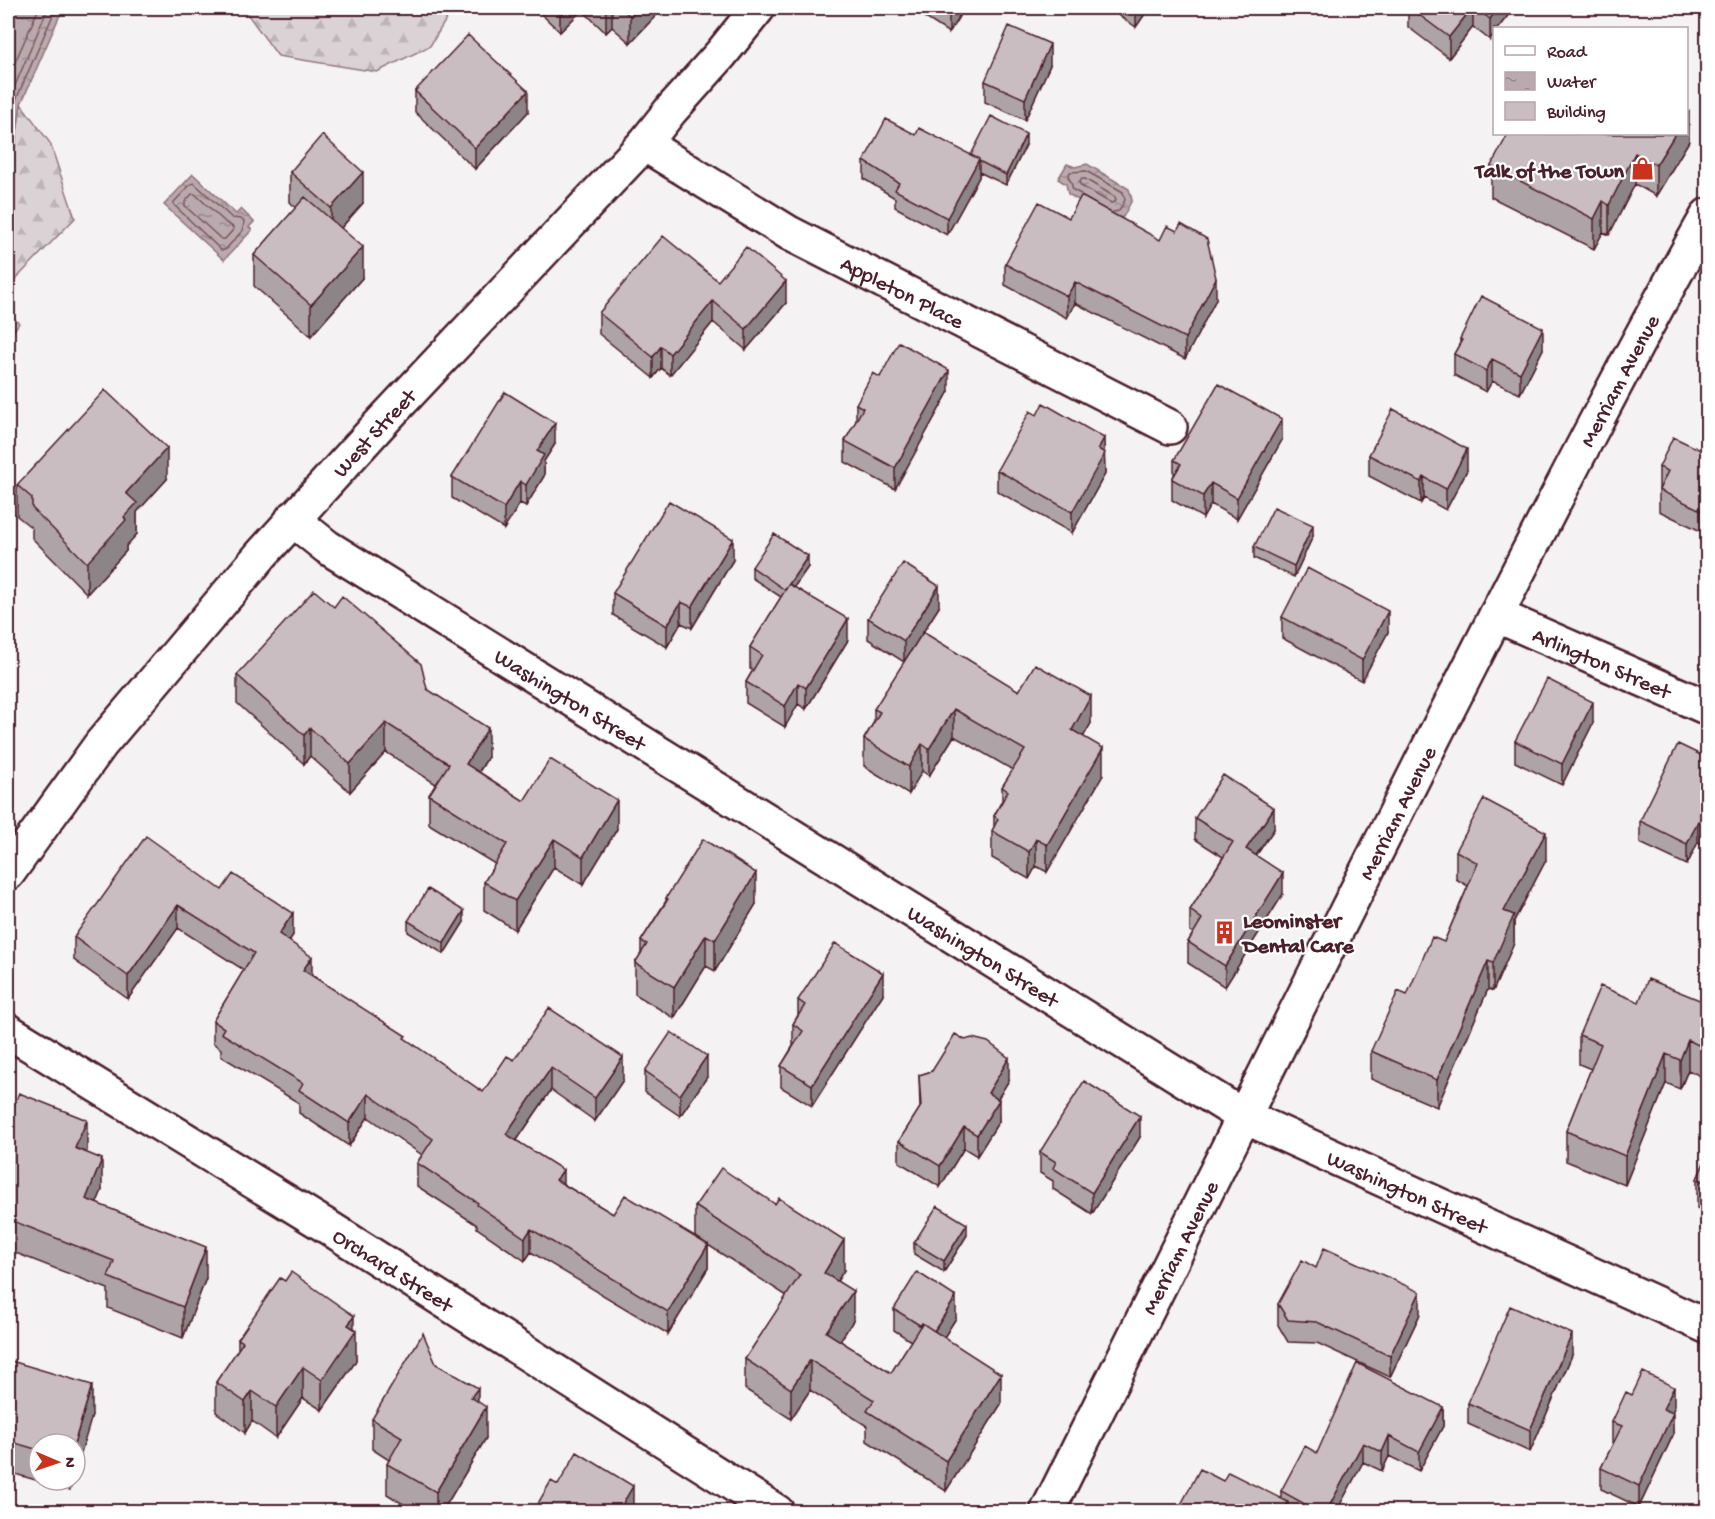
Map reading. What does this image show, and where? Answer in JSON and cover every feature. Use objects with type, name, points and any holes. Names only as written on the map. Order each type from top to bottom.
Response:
[{"type":"street","name":"West Street","points":[[8,873],[101,744],[292,519],[644,144],[671,110],[722,54],[758,8]]},
{"type":"street","name":"Appleton Place","points":[[644,144],[789,233],[1170,427]]},
{"type":"street","name":"Merriam Avenue","points":[[1047,1512],[1243,1116],[1496,615],[1707,214]]},
{"type":"street","name":"Washington Street","points":[[292,519],[327,547],[1243,1116],[1707,1327]]},
{"type":"street","name":"Arlington Street","points":[[1496,615],[1707,708]]},
{"type":"street","name":"Orchard Street","points":[[8,1031],[331,1229],[777,1512]]},
{"type":"green space","points":[[243,8],[453,8],[430,46],[377,72],[278,56]]},
{"type":"green space","points":[[21,104],[50,143],[75,218],[8,287],[8,195]]},
{"type":"green space","points":[[8,313],[19,323],[8,339]]},
{"type":"water","points":[[8,8],[63,8],[21,104],[8,195]]},
{"type":"water","points":[[1067,164],[1075,167],[1087,164],[1129,189],[1132,200],[1123,217],[1111,219],[1068,194],[1066,184],[1058,179]]},
{"type":"water","points":[[193,174],[236,214],[241,209],[254,222],[249,227],[252,230],[224,260],[164,205]]},
{"type":"building","points":[[621,8],[638,8],[630,16]]},
{"type":"building","points":[[1410,8],[1472,8],[1449,37]]},
{"type":"building","points":[[1475,8],[1498,8],[1490,19]]},
{"type":"building","points":[[1009,26],[1050,44],[1025,99],[985,81]]},
{"type":"building","points":[[468,35],[528,91],[475,148],[415,91]]},
{"type":"building","points":[[991,116],[1026,134],[1006,175],[971,155]]},
{"type":"building","points":[[886,119],[916,135],[919,128],[979,159],[947,218],[895,190],[899,183],[864,161]]},
{"type":"building","points":[[322,135],[363,172],[331,208],[290,172]]},
{"type":"building","points":[[1507,135],[1674,135],[1656,165],[1635,153],[1609,205],[1603,201],[1594,219],[1491,166]]},
{"type":"building","points":[[1081,196],[1160,240],[1167,226],[1177,231],[1181,224],[1207,239],[1216,278],[1185,338],[1075,282],[1067,296],[1005,264],[1039,202],[1069,218]]},
{"type":"building","points":[[305,197],[363,247],[311,305],[254,255]]},
{"type":"building","points":[[663,236],[718,281],[746,247],[786,281],[746,329],[713,301],[670,354],[661,346],[653,357],[599,313]]},
{"type":"building","points":[[1481,296],[1543,328],[1520,373],[1492,359],[1486,371],[1454,354]]},
{"type":"building","points":[[899,342],[949,370],[895,468],[845,441],[863,408],[856,404],[873,373],[880,377]]},
{"type":"building","points":[[1218,384],[1282,419],[1237,498],[1211,483],[1203,496],[1172,479],[1181,464],[1174,460]]},
{"type":"building","points":[[105,390],[167,448],[126,493],[137,503],[124,517],[126,520],[87,563],[32,508],[32,498],[17,485]]},
{"type":"building","points":[[505,392],[555,423],[537,451],[544,455],[526,485],[520,481],[504,508],[452,477]]},
{"type":"building","points":[[1043,403],[1104,438],[1098,449],[1105,453],[1072,512],[997,470],[1030,411],[1037,415]]},
{"type":"building","points":[[1393,409],[1467,449],[1446,489],[1424,477],[1421,482],[1369,455]]},
{"type":"building","points":[[1673,437],[1707,453],[1707,513],[1659,490],[1668,471],[1659,467]]},
{"type":"building","points":[[669,501],[733,539],[692,607],[681,602],[667,626],[613,593]]},
{"type":"building","points":[[1274,507],[1313,525],[1294,566],[1254,547]]},
{"type":"building","points":[[774,534],[808,556],[785,590],[752,567]]},
{"type":"building","points":[[903,563],[939,586],[904,641],[868,618]]},
{"type":"building","points":[[1307,568],[1388,611],[1362,660],[1282,617]]},
{"type":"building","points":[[789,584],[848,619],[806,688],[798,683],[785,706],[746,682],[762,655],[750,647]]},
{"type":"building","points":[[314,590],[334,607],[342,596],[421,664],[427,689],[488,728],[466,764],[524,801],[550,759],[617,800],[583,857],[554,839],[515,901],[484,882],[507,844],[429,795],[449,764],[386,723],[350,764],[310,728],[304,735],[237,675]]},
{"type":"building","points":[[923,632],[1019,691],[1035,664],[1091,696],[1072,730],[1103,748],[1047,845],[1036,839],[1029,852],[992,831],[998,819],[994,816],[1008,791],[1002,787],[1025,750],[954,709],[929,749],[922,744],[909,767],[864,739],[880,712],[874,709]]},
{"type":"building","points":[[1547,679],[1593,702],[1562,764],[1515,741]]},
{"type":"building","points":[[1678,744],[1707,758],[1707,825],[1698,821],[1687,844],[1640,821]]},
{"type":"building","points":[[1223,775],[1274,808],[1246,849],[1283,873],[1225,966],[1188,942],[1202,919],[1190,910],[1233,842],[1195,818]]},
{"type":"building","points":[[1484,799],[1546,832],[1504,911],[1514,915],[1493,963],[1488,961],[1437,1080],[1371,1051],[1398,991],[1407,995],[1432,937],[1444,942],[1478,863],[1456,851]]},
{"type":"building","points":[[146,836],[222,890],[233,874],[293,913],[279,934],[312,957],[303,970],[406,1036],[404,1038],[483,1092],[507,1056],[514,1060],[549,1008],[623,1057],[595,1098],[551,1068],[506,1134],[563,1170],[556,1180],[613,1214],[625,1195],[708,1245],[668,1312],[531,1229],[525,1238],[477,1205],[478,1203],[417,1163],[433,1139],[368,1094],[349,1123],[299,1090],[303,1083],[221,1033],[224,1028],[213,1021],[254,953],[178,905],[128,976],[74,937]]},
{"type":"building","points":[[703,839],[756,873],[715,940],[706,935],[674,987],[635,963],[647,944],[641,941]]},
{"type":"building","points":[[428,889],[464,911],[444,943],[408,921]]},
{"type":"building","points":[[835,943],[883,973],[812,1085],[781,1066],[803,1031],[793,1024],[805,1005],[798,1000]]},
{"type":"building","points":[[1648,979],[1707,1003],[1707,1049],[1688,1040],[1680,1060],[1666,1054],[1625,1156],[1566,1131],[1601,1044],[1579,1035],[1600,986],[1639,1002]]},
{"type":"building","points":[[671,1032],[707,1056],[680,1095],[645,1071]]},
{"type":"building","points":[[955,1034],[965,1040],[972,1038],[988,1042],[1009,1058],[988,1093],[999,1100],[977,1135],[964,1127],[940,1166],[899,1141],[921,1106],[919,1075],[932,1071]]},
{"type":"building","points":[[1084,1081],[1140,1116],[1092,1193],[1053,1168],[1056,1162],[1040,1152]]},
{"type":"building","points":[[19,1093],[87,1120],[75,1148],[102,1159],[86,1199],[206,1247],[183,1307],[108,1277],[114,1261],[8,1219],[8,1115]]},
{"type":"building","points":[[1707,1156],[1707,1183],[1697,1179]]},
{"type":"building","points":[[721,1168],[775,1204],[779,1198],[844,1240],[824,1273],[853,1291],[826,1332],[891,1373],[922,1323],[1001,1374],[946,1461],[867,1411],[874,1400],[810,1360],[791,1389],[745,1359],[800,1275],[695,1206]]},
{"type":"building","points":[[937,1206],[967,1224],[944,1261],[914,1243]]},
{"type":"building","points":[[1324,1248],[1420,1292],[1390,1356],[1317,1322],[1288,1320],[1278,1304],[1302,1260],[1316,1268]]},
{"type":"building","points":[[291,1272],[354,1316],[348,1325],[356,1330],[322,1380],[303,1367],[276,1407],[252,1391],[245,1402],[216,1382],[243,1342],[238,1339],[280,1278],[285,1281]]},
{"type":"building","points":[[917,1272],[956,1297],[934,1331],[922,1323],[921,1326],[894,1309]]},
{"type":"building","points":[[1510,1306],[1572,1334],[1530,1430],[1468,1403]]},
{"type":"building","points":[[423,1333],[436,1364],[478,1388],[471,1397],[486,1407],[436,1492],[387,1464],[402,1437],[372,1419]]},
{"type":"building","points":[[8,1360],[92,1385],[78,1432],[27,1432],[27,1447],[8,1441]]},
{"type":"building","points":[[1357,1363],[1443,1407],[1419,1452],[1389,1436],[1382,1452],[1363,1443],[1326,1512],[1319,1512],[1281,1491],[1305,1446],[1317,1453]]},
{"type":"building","points":[[1643,1372],[1674,1387],[1663,1409],[1673,1413],[1639,1486],[1601,1468],[1622,1426],[1612,1422],[1626,1392],[1632,1395]]},
{"type":"building","points":[[577,1452],[633,1486],[618,1512],[533,1512],[551,1481],[558,1485]]},
{"type":"building","points":[[1200,1469],[1223,1481],[1228,1472],[1288,1502],[1283,1512],[1177,1512]]},
{"type":"place","name":"Talk of the Town","points":[[1642,169]]},
{"type":"place","name":"Leominster Dental Care","points":[[1225,932]]}]
